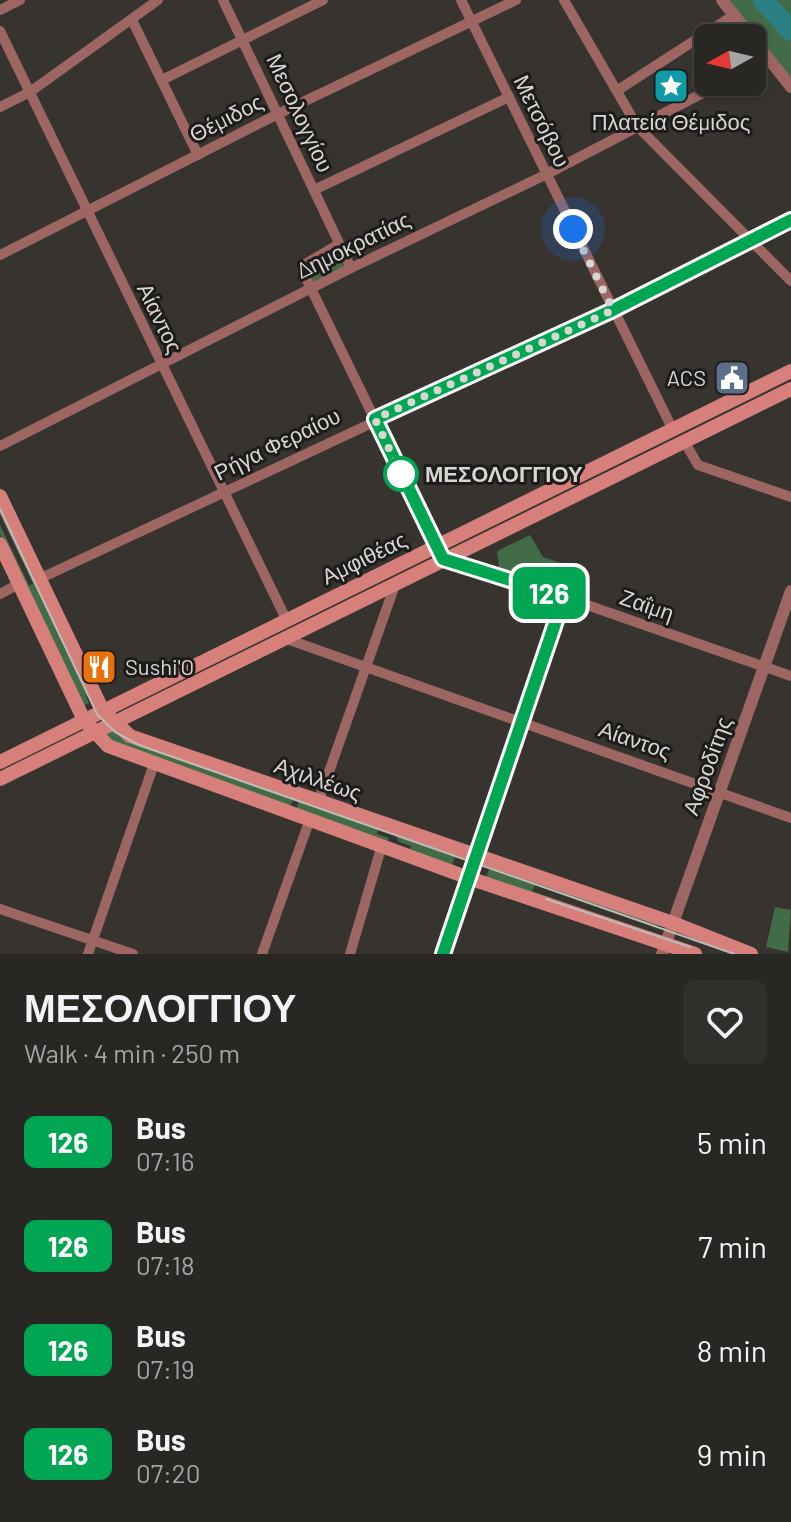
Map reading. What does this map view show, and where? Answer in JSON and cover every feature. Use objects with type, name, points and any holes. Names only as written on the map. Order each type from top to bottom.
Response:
[{"type":"main road","name":"Αμφιθέας","points":[[0,762],[283,638],[396,582],[440,553],[791,371]]},
{"type":"main road","name":"Αμφιθέας","points":[[107,717],[287,621],[684,441],[791,389]]},
{"type":"main road","points":[[0,496],[107,717]]},
{"type":"main road","points":[[0,544],[88,726]]},
{"type":"main road","name":"Αχιλλέως","points":[[107,717],[145,743],[673,923],[751,954]]},
{"type":"main road","name":"Αμφιθέας","points":[[0,779],[88,726]]},
{"type":"main road","name":"Αχιλλέως","points":[[88,726],[115,750],[663,950],[695,954]]},
{"type":"street","points":[[0,10],[20,0]]},
{"type":"street","points":[[0,107],[30,92],[158,0]]},
{"type":"street","name":"Μεσολογγίου","points":[[223,0],[351,268]]},
{"type":"street","points":[[162,80],[323,0]]},
{"type":"street","name":"Μετσόβου","points":[[461,0],[673,430]]},
{"type":"street","name":"Θέμιδος","points":[[0,255],[278,114],[516,0]]},
{"type":"street","points":[[564,0],[637,126],[791,281]]},
{"type":"street","points":[[722,0],[791,87]]},
{"type":"street","points":[[618,90],[734,15]]},
{"type":"street","points":[[132,20],[198,155]]},
{"type":"street","name":"Αίαντος","points":[[0,31],[287,621]]},
{"type":"street","name":"Δημοκρατίας","points":[[0,446],[311,287],[545,175],[696,96]]},
{"type":"street","points":[[314,190],[509,97]]},
{"type":"street","name":"Ρήγα Φεραίου","points":[[39,579],[613,310],[748,239],[791,220]]},
{"type":"street","points":[[339,244],[307,263],[302,270],[440,553]]},
{"type":"street","points":[[684,441],[698,465],[791,497]]},
{"type":"street","name":"Ζαΐμη","points":[[440,553],[791,676]]},
{"type":"street","points":[[318,803],[396,582]]},
{"type":"street","points":[[0,594],[19,584]]},
{"type":"street","name":"Αφροδίτης","points":[[663,950],[791,591]]},
{"type":"street","points":[[443,954],[564,597]]},
{"type":"street","name":"Αίαντος","points":[[283,638],[791,818]]},
{"type":"street","points":[[88,954],[154,764]]},
{"type":"street","points":[[262,954],[310,819]]},
{"type":"street","points":[[350,954],[382,845]]},
{"type":"street","points":[[0,909],[133,954]]},
{"type":"green space","points":[[728,0],[791,0],[791,79],[766,48],[766,24],[747,24]]},
{"type":"green space","points":[[338,254],[344,266],[311,283],[305,271]]},
{"type":"green space","points":[[0,504],[90,694],[86,696],[89,703],[82,706],[0,534],[0,525],[29,585],[33,584],[0,514]]},
{"type":"green space","points":[[530,535],[543,557],[561,563],[554,584],[499,567],[497,551]]},
{"type":"green space","points":[[116,728],[294,798],[290,807],[119,745],[104,735]]},
{"type":"green space","points":[[299,800],[378,828],[377,834],[389,838],[387,842],[296,810]]},
{"type":"green space","points":[[395,834],[455,856],[452,865],[410,850],[411,846],[399,842]]},
{"type":"green space","points":[[490,866],[658,922],[657,927],[535,885],[532,891],[655,934],[485,880]]},
{"type":"green space","points":[[775,907],[791,910],[788,952],[766,947]]},
{"type":"waterway","points":[[763,0],[791,31]]},
{"type":"tram line","points":[[0,509],[97,714],[115,732],[139,745],[734,954]]},
{"type":"tram line","points":[[546,899],[690,947]]},
{"type":"bus line","name":"126","points":[[443,954],[564,597],[443,559],[375,419],[613,310],[748,239],[791,220]]},
{"type":"place","name":"Πλατεία Θέμιδος","points":[[671,86]]},
{"type":"place","name":"ACS","points":[[732,378]]},
{"type":"place","name":"ΜΕΣΟΛΟΓΓΙΟΥ","points":[[401,474]]},
{"type":"place","name":"Sushi'O","points":[[99,667]]},
{"type":"route","points":[[401,474],[375,419],[613,310],[573,229]]}]
